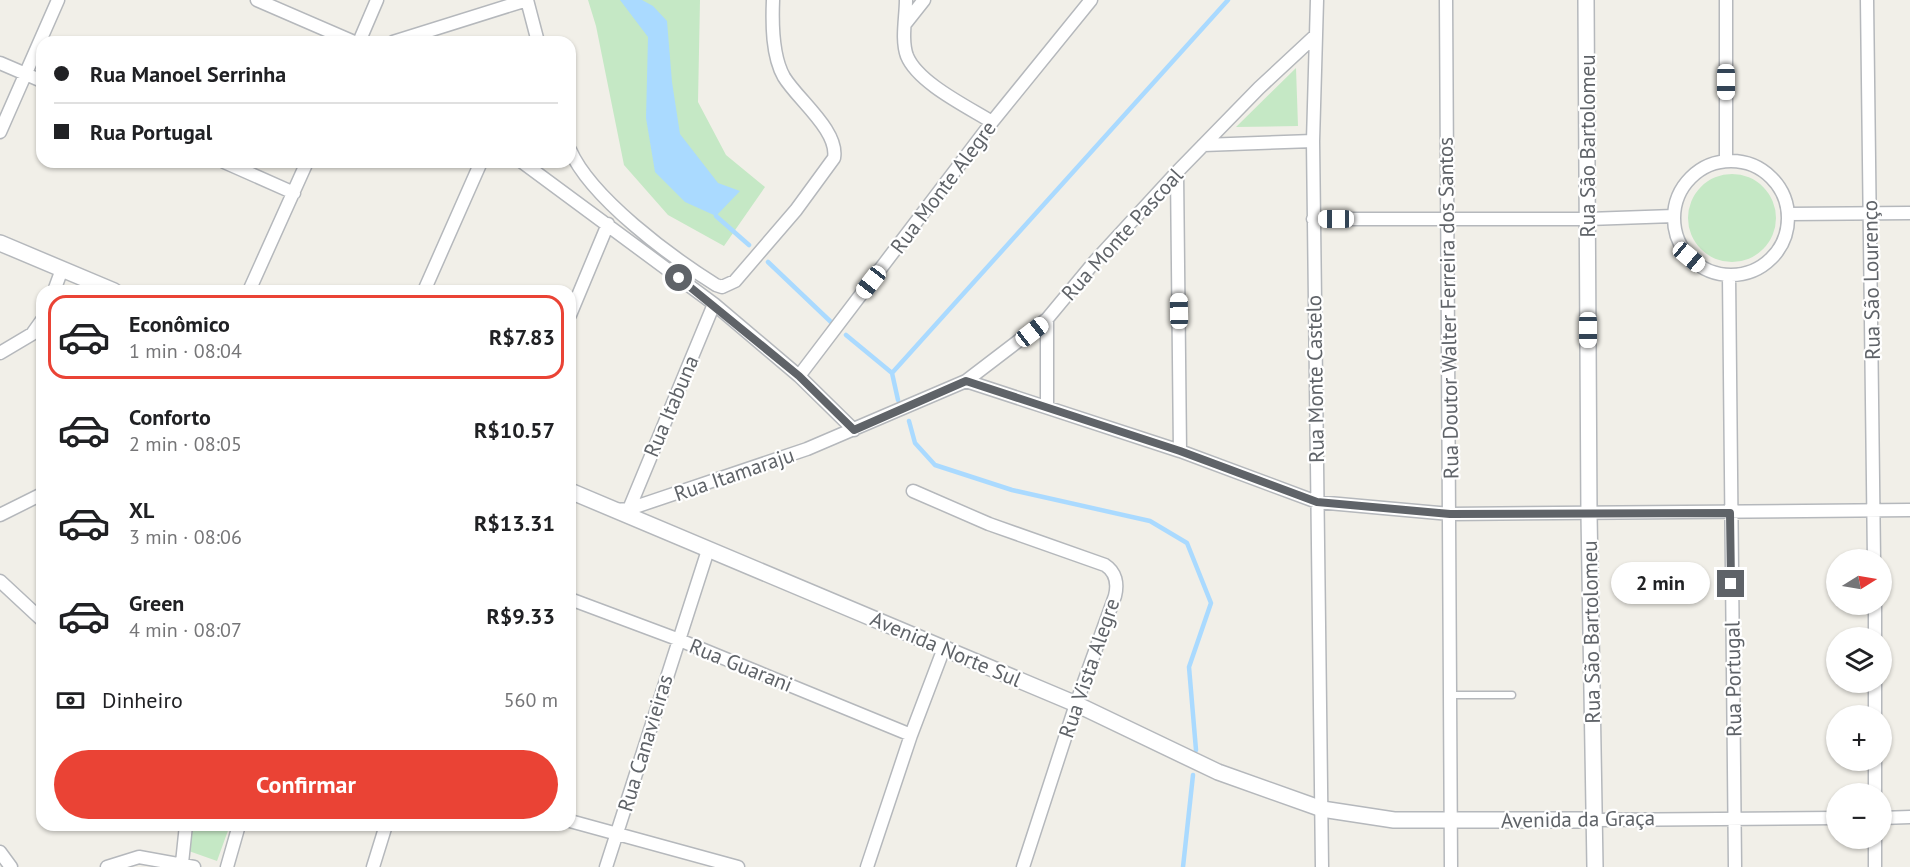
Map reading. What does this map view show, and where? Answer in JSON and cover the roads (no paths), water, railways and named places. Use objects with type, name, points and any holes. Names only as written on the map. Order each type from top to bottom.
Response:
[{"type":"street","points":[[42,36],[58,0]]},
{"type":"street","points":[[257,0],[340,36]]},
{"type":"street","points":[[362,36],[377,0]]},
{"type":"street","points":[[412,36],[527,0],[536,36]]},
{"type":"street","points":[[576,163],[581,173],[594,188],[666,249],[717,285],[722,287],[735,281],[796,210],[834,158],[836,149],[825,129],[784,77],[776,52],[773,0]]},
{"type":"street","points":[[906,0],[905,45],[913,67],[930,82],[992,122]]},
{"type":"street","points":[[905,24],[924,0]]},
{"type":"street","name":"Rua Monte Alegre","points":[[799,376],[992,122],[1091,0]]},
{"type":"street","name":"Rua Monte Castelo","points":[[1317,0],[1312,141],[1322,867]]},
{"type":"street","name":"Rua Doutor Walter Ferreira dos Santos","points":[[1446,0],[1446,219],[1452,695],[1451,867]]},
{"type":"street","name":"Rua São Bartolomeu","points":[[1586,0],[1589,514],[1595,867]]},
{"type":"street","points":[[1726,0],[1726,160]]},
{"type":"street","name":"Rua São Lourenço","points":[[1867,0],[1874,549]]},
{"type":"street","name":"Rua Monte Pascoal","points":[[854,430],[966,381],[1047,319],[1096,260],[1177,172],[1316,35]]},
{"type":"street","points":[[0,132],[36,51]]},
{"type":"street","points":[[0,63],[36,78]]},
{"type":"street","points":[[1203,145],[1312,141]]},
{"type":"street","points":[[1726,160],[1744,161],[1761,168],[1775,180],[1785,196],[1789,214],[1788,230],[1782,245],[1760,268],[1745,274],[1729,275],[1701,267],[1689,257],[1675,231],[1674,216],[1677,199],[1690,178],[1710,164],[1726,160]]},
{"type":"street","points":[[238,168],[294,193]]},
{"type":"street","points":[[252,285],[304,168]]},
{"type":"street","points":[[427,285],[478,168]]},
{"type":"street","points":[[530,168],[714,304],[799,376],[854,430]]},
{"type":"street","points":[[1177,172],[1180,451]]},
{"type":"street","points":[[1789,214],[1910,213]]},
{"type":"street","points":[[1313,219],[1588,219],[1674,216]]},
{"type":"street","points":[[576,301],[608,224]]},
{"type":"street","points":[[0,243],[100,285]]},
{"type":"street","points":[[56,285],[62,269]]},
{"type":"street","name":"Rua Portugal","points":[[1729,275],[1735,867]]},
{"type":"street","name":"Rua Itabuna","points":[[629,509],[714,304]]},
{"type":"street","points":[[1047,319],[1047,407]]},
{"type":"street","points":[[0,353],[32,334],[36,328]]},
{"type":"street","points":[[966,381],[1180,451],[1317,502],[1450,514],[1910,510]]},
{"type":"street","name":"Rua Itamaraju","points":[[612,510],[629,509],[807,449],[854,430]]},
{"type":"street","name":"Rua Vista Alegre","points":[[913,491],[989,524],[1080,555],[1110,568],[1117,582],[1115,596],[1076,704],[1023,867]]},
{"type":"street","name":"Avenida Norte Sul","points":[[576,494],[1076,704],[1218,772],[1322,809]]},
{"type":"street","points":[[0,515],[36,497]]},
{"type":"street","name":"Rua Canavieiras","points":[[606,867],[677,639],[708,550]]},
{"type":"street","points":[[0,581],[36,614]]},
{"type":"street","name":"Rua Guarani","points":[[576,600],[911,735]]},
{"type":"street","points":[[867,867],[911,735],[944,648]]},
{"type":"street","name":"Avenida da Graça","points":[[1322,809],[1394,820],[1826,818]]},
{"type":"street","points":[[1892,818],[1910,817]]},
{"type":"street","points":[[576,823],[738,867]]},
{"type":"street","points":[[106,867],[139,857],[188,865],[186,831]]},
{"type":"street","points":[[227,867],[237,831]]},
{"type":"street","points":[[373,867],[384,831]]},
{"type":"street","points":[[1875,849],[1875,867]]},
{"type":"street","points":[[0,852],[12,867]]},
{"type":"lane","points":[[1452,695],[1512,695]]},
{"type":"water","points":[[620,0],[642,0],[653,6],[667,21],[672,82],[680,134],[718,183],[740,191],[716,216],[685,202],[655,172],[646,118],[648,37]]},
{"type":"waterway","points":[[892,373],[1228,0]]},
{"type":"waterway","points":[[716,216],[749,245]]},
{"type":"waterway","points":[[768,262],[831,322]]},
{"type":"waterway","points":[[846,335],[892,373],[898,400]]},
{"type":"waterway","points":[[909,421],[915,443],[935,465],[1012,490],[1150,521],[1187,543],[1211,603],[1189,667],[1196,750]]},
{"type":"waterway","points":[[1183,867],[1193,775]]}]
